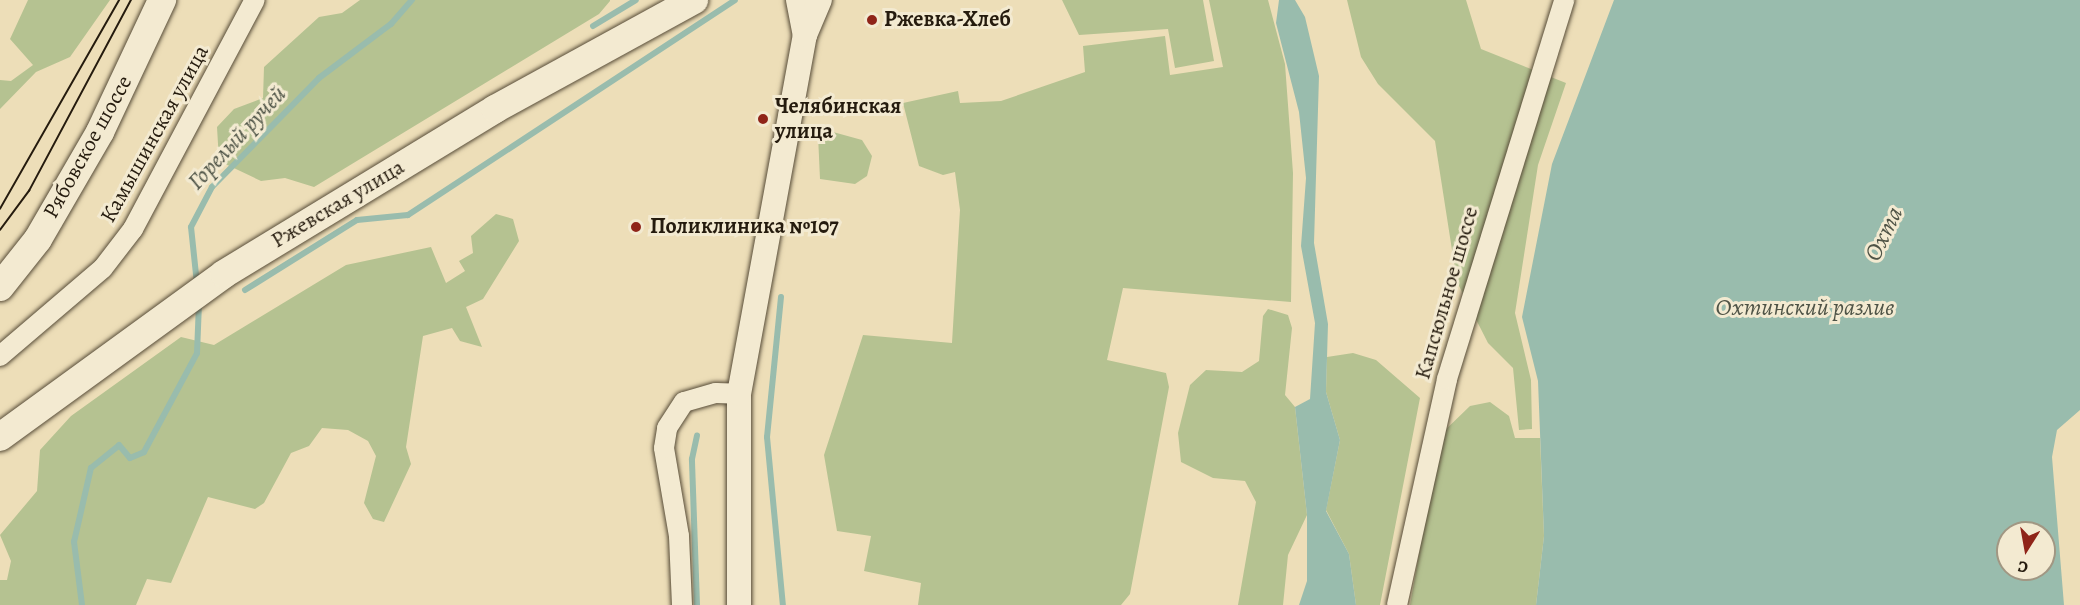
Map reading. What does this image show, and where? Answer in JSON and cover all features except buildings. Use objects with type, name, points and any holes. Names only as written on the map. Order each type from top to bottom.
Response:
[{"type":"main road","name":"Рябовское шоссе","points":[[0,287],[65,192],[162,0]]},
{"type":"main road","name":"Ржевская улица","points":[[0,437],[224,274],[495,109],[694,0]]},
{"type":"street","name":"Камышинская улица","points":[[0,356],[103,268],[133,229],[255,0]]},
{"type":"street","points":[[798,0],[805,35]]},
{"type":"street","points":[[739,605],[739,394],[805,35],[820,0]]},
{"type":"street","name":"Капсюльное шоссе","points":[[1397,605],[1447,379],[1564,0]]},
{"type":"street","name":"Камышинская улица","points":[[0,338],[32,328]]},
{"type":"street","points":[[682,605],[679,536],[664,448],[667,428],[684,402],[716,393],[739,394]]},
{"type":"green space","points":[[28,0],[110,0],[70,57],[36,72],[0,109],[0,80],[11,81],[33,65],[10,39]]},
{"type":"green space","points":[[360,0],[610,1],[599,14],[314,187],[285,178],[261,181],[219,161],[217,127],[234,109],[263,98],[264,67],[319,17],[342,13]]},
{"type":"green space","points":[[1062,0],[1203,0],[1214,61],[1175,68],[1168,29],[1079,35]]},
{"type":"green space","points":[[1209,0],[1268,0],[1285,64],[1293,173],[1291,302],[1123,288],[1107,360],[1166,373],[1169,387],[1130,594],[1121,605],[918,605],[921,583],[864,571],[871,536],[837,531],[824,455],[863,335],[952,343],[960,210],[955,172],[943,175],[919,166],[903,103],[958,91],[960,103],[1001,101],[1085,72],[1083,46],[1165,36],[1170,75],[1223,67]]},
{"type":"green space","points":[[1347,0],[1466,0],[1481,49],[1566,83],[1538,165],[1515,313],[1531,380],[1532,429],[1519,430],[1513,368],[1488,343],[1457,282],[1435,141],[1378,84],[1361,57]]},
{"type":"green space","points":[[833,132],[862,140],[872,156],[867,176],[855,184],[820,179],[818,135]]},
{"type":"green space","points":[[496,214],[513,219],[519,241],[483,299],[466,307],[482,347],[460,341],[452,328],[423,336],[406,447],[411,464],[384,522],[373,519],[364,503],[376,456],[368,441],[348,430],[322,428],[309,446],[291,453],[264,503],[255,509],[208,497],[171,583],[147,579],[136,605],[0,605],[0,580],[7,580],[11,561],[0,535],[37,491],[40,450],[71,416],[181,337],[214,345],[346,265],[431,247],[446,283],[465,271],[459,261],[473,253],[471,236]]},
{"type":"green space","points":[[1268,309],[1288,315],[1292,328],[1285,395],[1295,407],[1307,515],[1288,555],[1283,605],[1238,605],[1256,502],[1245,481],[1213,478],[1181,462],[1178,433],[1190,385],[1206,370],[1242,372],[1259,361],[1263,316]]},
{"type":"green space","points":[[1353,353],[1376,360],[1420,398],[1380,605],[1356,605],[1349,554],[1326,510],[1340,440],[1326,392],[1327,357]]},
{"type":"green space","points":[[1490,402],[1509,416],[1515,438],[1540,438],[1544,536],[1536,605],[1410,605],[1440,435],[1470,406]]},
{"type":"water","points":[[1279,0],[1295,0],[1305,17],[1319,76],[1314,243],[1328,324],[1326,392],[1340,440],[1326,511],[1349,554],[1356,605],[1299,605],[1307,581],[1307,515],[1295,407],[1310,399],[1315,323],[1301,246],[1306,178],[1299,112],[1276,23]]},
{"type":"water","name":"Охтинский разлив","points":[[1614,0],[2080,0],[2080,410],[2057,430],[2052,457],[2064,605],[1536,605],[1544,536],[1538,381],[1522,317],[1552,164]]},
{"type":"waterway","name":"Горелый ручей","points":[[197,284],[191,227],[212,187],[319,78],[391,24],[412,0]]},
{"type":"waterway","points":[[593,26],[636,0]]},
{"type":"waterway","points":[[245,290],[357,220],[408,215],[735,0]]},
{"type":"waterway","points":[[781,297],[767,437],[783,605]]},
{"type":"waterway","name":"Горелый ручей","points":[[82,605],[74,542],[91,468],[119,445],[130,458],[144,452],[197,353],[199,303]]},
{"type":"waterway","points":[[697,436],[692,459],[697,605]]},
{"type":"tram line","points":[[0,209],[119,0]]},
{"type":"tram line","points":[[0,230],[29,191],[131,0]]},
{"type":"place","name":"Ржевка-Хлеб","points":[[872,20]]},
{"type":"place","name":"Челябинская улица","points":[[763,119]]},
{"type":"place","name":"Поликлиника №107","points":[[636,227]]},
{"type":"water label","name":"Охта","points":[[1884,234]]}]
